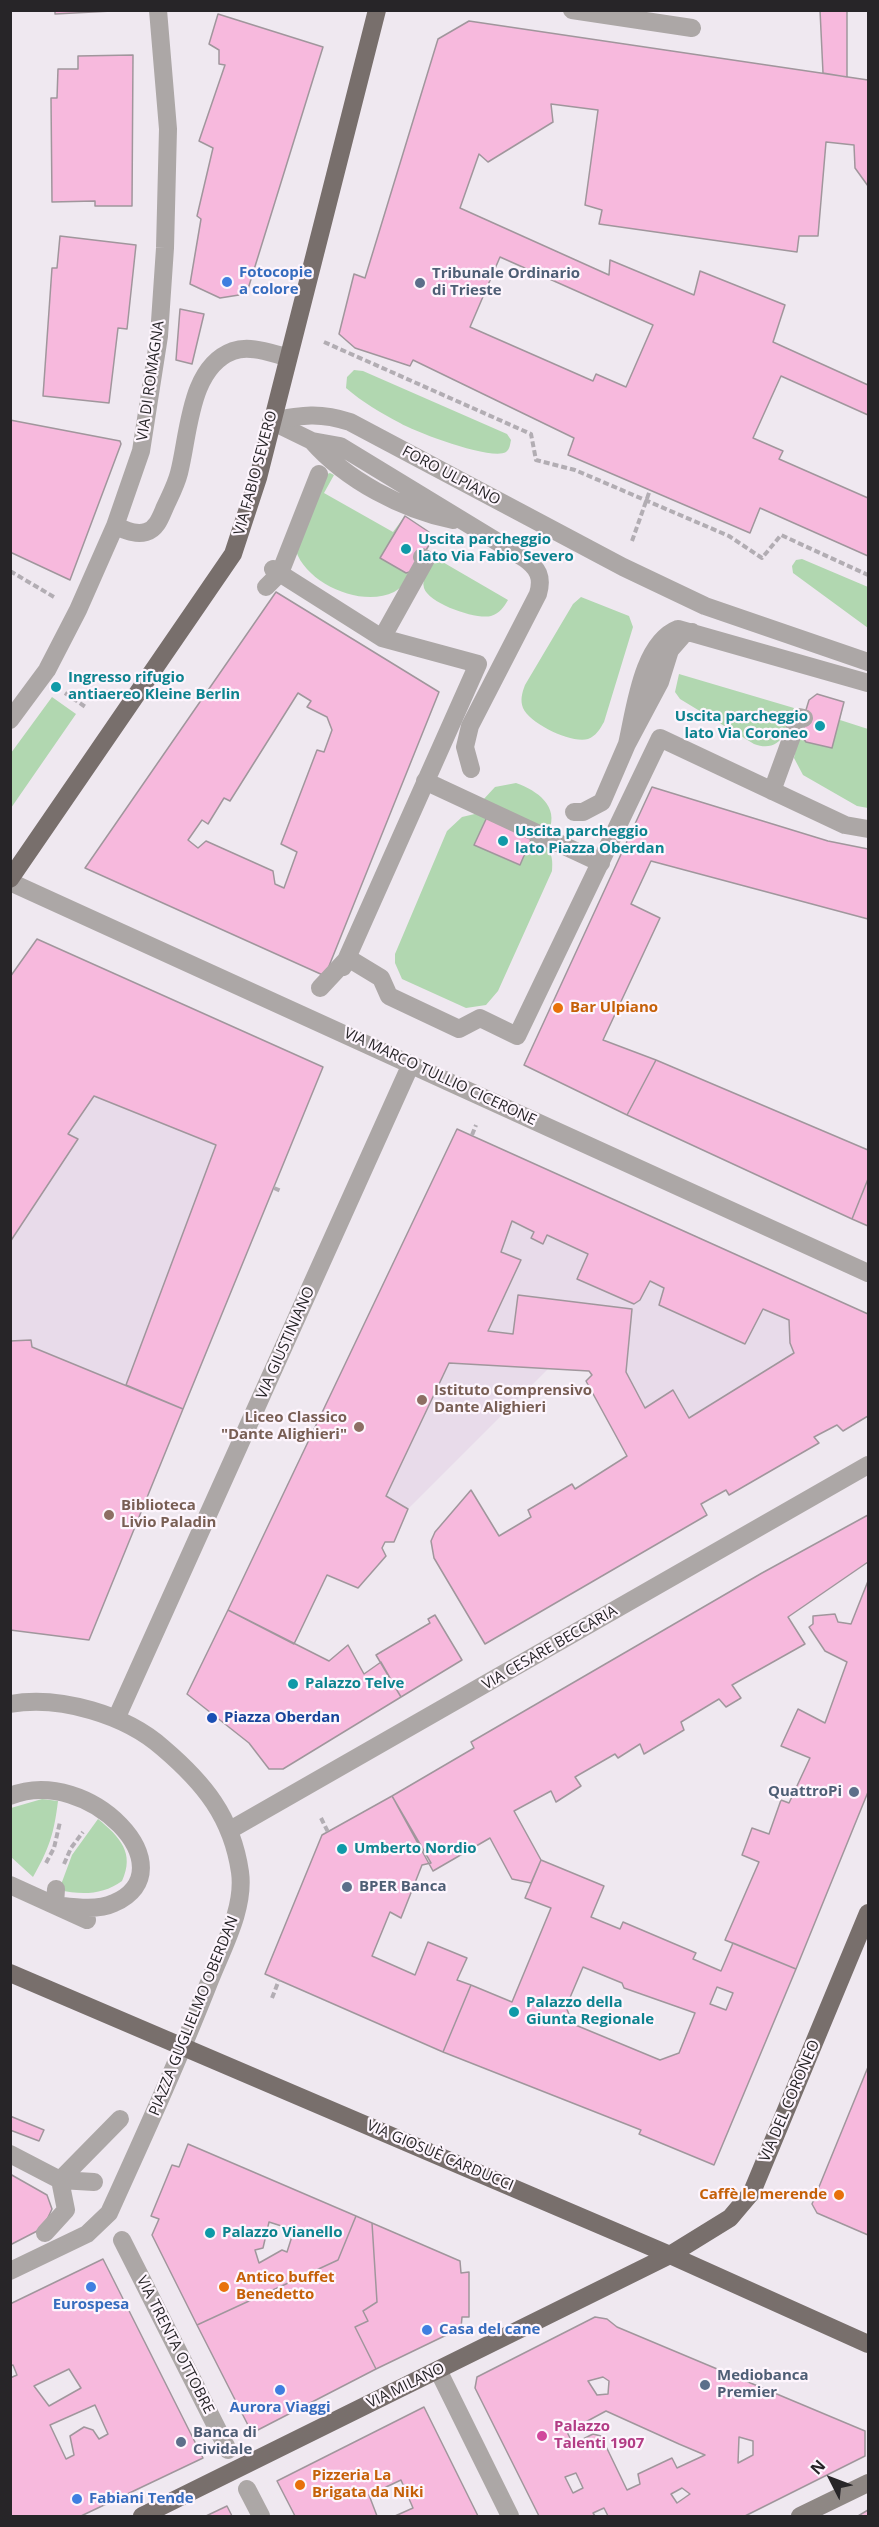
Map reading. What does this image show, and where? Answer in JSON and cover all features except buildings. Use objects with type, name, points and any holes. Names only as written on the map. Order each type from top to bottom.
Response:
[{"type":"main road","name":"VIA FABIO SEVERO","points":[[10,880],[233,554],[258,478],[377,10]]},
{"type":"main road","name":"VIA DEL CORONEO","points":[[670,2255],[729,2218],[752,2192],[868,1913]]},
{"type":"main road","name":"VIA GIOSUÈ CARDUCCI","points":[[10,1973],[670,2255],[868,2343]]},
{"type":"main road","name":"VIA MILANO","points":[[142,2517],[670,2255]]},
{"type":"main road","points":[[800,2517],[868,2483]]},
{"type":"street","name":"VIA DI ROMAGNA","points":[[10,720],[47,670],[78,610],[115,526],[141,451],[159,336],[165,248],[168,129],[158,10]]},
{"type":"street","points":[[572,10],[692,28]]},
{"type":"street","points":[[115,526],[134,533],[148,532],[158,523],[178,476],[198,390],[206,374],[218,359],[234,351],[252,348],[287,357]]},
{"type":"street","name":"FORO ULPIANO","points":[[271,421],[301,415],[326,414],[350,422],[623,567],[705,606],[868,663]]},
{"type":"street","points":[[271,421],[312,441],[330,461],[385,494],[427,515],[464,522],[531,564],[539,573],[541,583],[538,594],[470,726],[465,747],[471,769]]},
{"type":"street","points":[[266,587],[277,571],[319,474]]},
{"type":"street","points":[[382,638],[426,559],[422,557]]},
{"type":"street","points":[[277,571],[382,638],[477,664],[348,958],[325,991]]},
{"type":"street","points":[[574,812],[583,812],[602,802],[627,744],[638,695],[656,646],[663,636],[672,631],[678,629],[694,632],[868,683]]},
{"type":"street","points":[[772,791],[799,717],[804,718]]},
{"type":"street","points":[[348,958],[381,978],[389,996],[459,1029],[480,1018],[517,1036],[660,738],[845,825],[868,829]]},
{"type":"street","points":[[425,781],[510,824],[601,863]]},
{"type":"street","name":"VIA MARCO TULLIO CICERONE","points":[[10,880],[868,1274]]},
{"type":"street","name":"VIA GIUSTINIANO","points":[[116,1719],[411,1064]]},
{"type":"street","name":"VIA CESARE BECCARIA","points":[[230,1830],[868,1465]]},
{"type":"street","name":"PIAZZA GUGLIELMO OBERDAN","points":[[10,1704],[25,1701],[68,1706],[116,1719],[154,1740],[196,1776],[230,1830],[240,1874],[237,1911],[183,2047],[109,2213],[87,2234],[10,2271]]},
{"type":"street","points":[[10,1796],[22,1791],[48,1789],[123,1826],[137,1847],[141,1866],[138,1881],[128,1893],[114,1903],[97,1907],[55,1897]]},
{"type":"street","points":[[10,1878],[55,1897],[87,1920]]},
{"type":"street","points":[[10,1885],[32,1886]]},
{"type":"street","points":[[60,2180],[120,2119]]},
{"type":"street","points":[[10,2154],[60,2180],[94,2182]]},
{"type":"street","points":[[45,2233],[66,2210],[60,2180]]},
{"type":"street","name":"VIA TRENTA OTTOBRE","points":[[122,2240],[228,2450]]},
{"type":"street","points":[[438,2370],[510,2517]]},
{"type":"street","points":[[247,2489],[261,2517]]},
{"type":"path","points":[[324,342],[531,434],[536,460],[575,470],[729,536],[762,558],[781,535],[868,575]]},
{"type":"path","points":[[623,567],[650,490]]},
{"type":"path","points":[[10,571],[56,598]]},
{"type":"path","points":[[56,687],[87,708]]},
{"type":"path","points":[[274,1188],[281,1191]]},
{"type":"path","points":[[32,1886],[54,1848],[64,1798]]},
{"type":"path","points":[[55,1897],[71,1848],[99,1813]]},
{"type":"path","points":[[321,1818],[328,1832]]},
{"type":"path","points":[[272,1998],[279,1980]]},
{"type":"shaded area","points":[[10,979],[323,1067],[89,1640],[11,1630]]},
{"type":"shaded area","name":"Istituto Comprensivo Dante Alighieri","points":[[457,1129],[777,1272],[763,1309],[789,1320],[790,1343],[794,1353],[627,1456],[589,1371],[548,1369],[408,1509],[394,1542],[385,1542],[382,1548],[386,1556],[358,1588],[327,1575],[294,1644],[228,1610]]},
{"type":"green space","points":[[354,370],[363,371],[507,434],[511,440],[508,449],[498,454],[486,453],[436,439],[400,423],[372,407],[346,388],[347,377]]},
{"type":"green space","points":[[327,474],[334,475],[324,493],[393,532],[405,516],[380,558],[406,573],[413,571],[403,585],[394,592],[367,597],[352,595],[323,583],[302,563],[296,551]]},
{"type":"green space","points":[[434,557],[508,600],[505,605],[497,613],[484,617],[454,610],[435,600],[428,594],[423,584]]},
{"type":"green space","points":[[802,559],[868,587],[868,628],[793,573],[792,566],[796,560]]},
{"type":"green space","points":[[581,597],[629,616],[633,627],[604,722],[593,736],[581,740],[562,736],[534,720],[523,708],[522,694],[525,685],[573,604]]},
{"type":"green space","points":[[679,674],[794,708],[786,732],[777,743],[771,746],[754,744],[680,699],[675,692]]},
{"type":"green space","points":[[52,697],[76,714],[11,808],[11,753]]},
{"type":"green space","points":[[844,702],[840,720],[868,729],[868,808],[857,806],[803,775],[794,758],[799,733],[806,742],[832,748]]},
{"type":"green space","points":[[516,783],[539,795],[549,807],[551,822],[549,831],[482,801],[495,787]]},
{"type":"green space","points":[[479,813],[487,817],[474,845],[519,865],[532,837],[549,850],[552,871],[498,991],[486,1005],[466,1008],[402,979],[395,963],[395,954],[447,831],[462,817]]},
{"type":"green space","points":[[42,1799],[58,1801],[50,1841],[33,1877],[11,1857],[11,1808]]},
{"type":"green space","points":[[98,1819],[113,1832],[123,1846],[127,1862],[122,1881],[115,1886],[92,1893],[59,1890],[72,1855]]},
{"type":"place","name":"Fotocopie a colore","points":[[227,282]]},
{"type":"place","name":"Tribunale Ordinario di Trieste","points":[[420,283]]},
{"type":"place","name":"Uscita parcheggio lato Via Fabio Severo","points":[[406,549]]},
{"type":"place","name":"Ingresso rifugio antiaereo Kleine Berlin","points":[[56,687]]},
{"type":"place","name":"Uscita parcheggio lato Via Coroneo","points":[[820,726]]},
{"type":"place","name":"Uscita parcheggio lato Piazza Oberdan","points":[[503,841]]},
{"type":"place","name":"Bar Ulpiano","points":[[558,1008]]},
{"type":"place","name":"Istituto Comprensivo Dante Alighieri","points":[[422,1400]]},
{"type":"place","name":"Liceo Classico \"Dante Alighieri\"","points":[[359,1427]]},
{"type":"place","name":"Biblioteca Livio Paladin","points":[[109,1515]]},
{"type":"place","name":"Palazzo Telve","points":[[293,1684]]},
{"type":"place","name":"Piazza Oberdan","points":[[212,1718]]},
{"type":"place","name":"QuattroPi","points":[[854,1792]]},
{"type":"place","name":"Umberto Nordio","points":[[342,1849]]},
{"type":"place","name":"BPER Banca","points":[[347,1887]]},
{"type":"place","name":"Palazzo della Giunta Regionale","points":[[514,2012]]},
{"type":"place","name":"Caffè le merende","points":[[839,2195]]},
{"type":"place","name":"Palazzo Vianello","points":[[210,2233]]},
{"type":"place","name":"Eurospesa","points":[[91,2287]]},
{"type":"place","name":"Antico buffet Benedetto","points":[[224,2287]]},
{"type":"place","name":"Casa del cane","points":[[427,2330]]},
{"type":"place","name":"Mediobanca Premier","points":[[705,2385]]},
{"type":"place","name":"Aurora Viaggi","points":[[280,2390]]},
{"type":"place","name":"Palazzo Talenti 1907","points":[[542,2436]]},
{"type":"place","name":"Banca di Cividale","points":[[181,2442]]},
{"type":"place","name":"Pizzeria La Brigata da Niki","points":[[300,2485]]},
{"type":"place","name":"Fabiani Tende","points":[[77,2499]]}]
